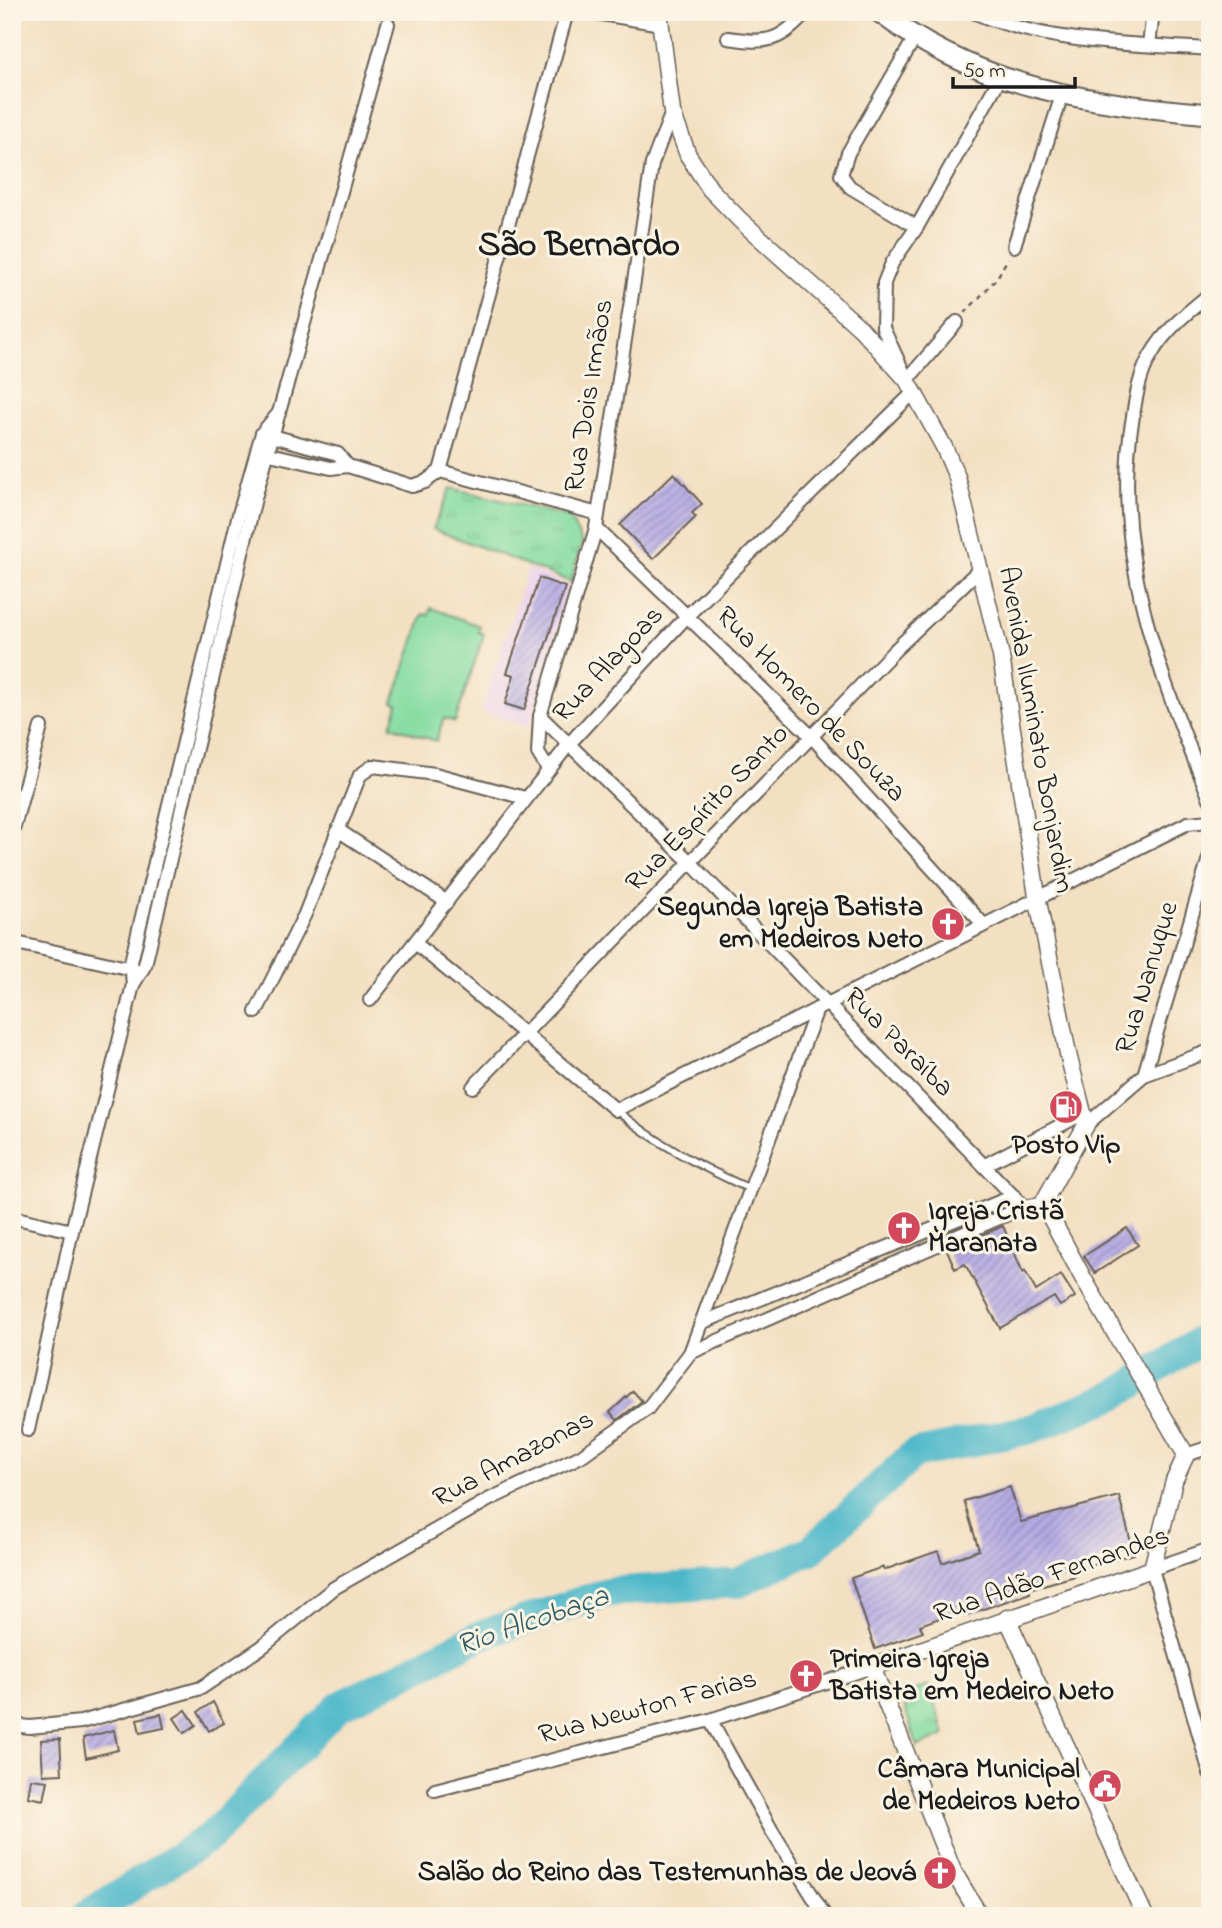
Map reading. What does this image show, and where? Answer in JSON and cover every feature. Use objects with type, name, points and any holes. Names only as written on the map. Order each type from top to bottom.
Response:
[{"type":"main road","points":[[879,12],[914,39],[944,55],[1000,78],[1062,95],[1210,114]]},
{"type":"street","points":[[263,452],[331,468],[348,466],[412,486],[425,482],[440,471],[567,12]]},
{"type":"street","points":[[590,12],[659,18]]},
{"type":"street","points":[[728,38],[768,42],[785,33],[807,12]]},
{"type":"street","points":[[973,12],[1103,44],[1210,49]]},
{"type":"street","points":[[1149,45],[1153,12]]},
{"type":"street","name":"Rua Dois Irmãos","points":[[548,769],[538,753],[540,716],[597,521],[652,164],[672,112],[659,18]]},
{"type":"street","points":[[137,970],[167,811],[263,452],[268,435],[281,410],[388,24]]},
{"type":"street","points":[[914,39],[848,153],[841,175],[843,182],[850,187],[917,227]]},
{"type":"street","points":[[911,385],[883,328],[884,283],[892,263],[917,227],[1000,78]]},
{"type":"street","points":[[1014,246],[1062,95]]},
{"type":"street","name":"Avenida Iluminato Bonjardim","points":[[672,112],[688,155],[710,189],[768,247],[861,329],[911,385],[957,477],[1001,656],[1037,897],[1068,1054],[1085,1119]]},
{"type":"street","points":[[1210,294],[1174,325],[1145,368],[1129,437],[1127,486],[1132,550],[1144,618],[1167,688],[1210,799]]},
{"type":"street","name":"Rua Alagoas","points":[[370,1000],[569,744],[688,615],[911,385],[957,322]]},
{"type":"street","points":[[268,435],[338,454],[348,466]]},
{"type":"street","name":"Rua Homero de Souza","points":[[440,471],[597,521],[812,737],[982,923]]},
{"type":"street","name":"Rua Espírito Santo","points":[[473,1087],[895,650],[981,568]]},
{"type":"street","points":[[28,1430],[72,1231],[133,985],[181,813],[224,602]]},
{"type":"street","name":"Rua Paraíba","points":[[540,716],[690,862],[821,1007],[985,1165],[1024,1207]]},
{"type":"street","points":[[12,834],[41,727]]},
{"type":"street","points":[[256,1012],[305,914],[360,775],[373,766],[435,774],[525,798]]},
{"type":"street","points":[[167,811],[181,813]]},
{"type":"street","points":[[415,943],[616,1110],[982,923],[1188,823],[1210,821]]},
{"type":"street","points":[[338,830],[447,902]]},
{"type":"street","name":"Rua Nanuque","points":[[1144,1074],[1210,855]]},
{"type":"street","points":[[12,943],[137,970]]},
{"type":"street","name":"Rua Amazonas","points":[[12,1725],[30,1727],[81,1722],[201,1688],[262,1647],[334,1588],[384,1557],[490,1499],[581,1456],[613,1437],[648,1408],[690,1353],[821,1007]]},
{"type":"street","points":[[985,1165],[1085,1119],[1144,1074],[1210,1051]]},
{"type":"street","points":[[1043,1203],[1085,1119]]},
{"type":"street","points":[[701,1323],[1014,1196]]},
{"type":"street","points":[[690,1353],[1024,1207],[1043,1203]]},
{"type":"street","points":[[1043,1203],[1083,1278],[1186,1455]]},
{"type":"street","points":[[12,1217],[72,1231]]},
{"type":"street","points":[[1210,1447],[1186,1455],[1174,1481],[1152,1569],[1210,1773]]},
{"type":"street","name":"Rua Adão Fernandes","points":[[872,1667],[1210,1549]]},
{"type":"street","points":[[1007,1618],[1145,1916]]},
{"type":"street","points":[[872,1667],[953,1871],[980,1916]]},
{"type":"street","name":"Rua Newton Farias","points":[[435,1790],[710,1720],[872,1667]]},
{"type":"street","points":[[710,1720],[772,1831],[825,1916]]},
{"type":"lane","points":[[616,1110],[644,1133],[694,1164],[750,1189]]},
{"type":"path","points":[[957,322],[997,278],[1014,246]]},
{"type":"shaded area","points":[[528,568],[570,586],[529,727],[481,712]]},
{"type":"green space","points":[[451,488],[570,517],[582,542],[571,582],[433,529]]},
{"type":"green space","points":[[431,608],[480,626],[478,632],[484,634],[455,722],[444,718],[436,741],[391,726],[398,704],[393,702],[423,614],[428,615]]},
{"type":"green space","points":[[928,1686],[945,1735],[917,1747],[901,1695]]},
{"type":"building","points":[[674,473],[702,504],[692,513],[696,517],[653,559],[620,525]]},
{"type":"building","points":[[539,578],[565,587],[524,710],[505,704],[514,675],[507,673]]},
{"type":"building","points":[[1003,1226],[1023,1273],[1025,1271],[1036,1291],[1061,1275],[1075,1297],[1060,1306],[1054,1297],[1000,1328],[965,1264],[955,1269],[947,1250]]},
{"type":"building","points":[[1127,1228],[1138,1245],[1095,1273],[1084,1256]]},
{"type":"building","points":[[633,1391],[642,1401],[617,1420],[610,1412]]},
{"type":"building","points":[[1010,1487],[1021,1522],[1119,1496],[1134,1554],[1073,1570],[1075,1576],[1029,1589],[1030,1593],[969,1614],[967,1608],[920,1625],[923,1632],[875,1649],[851,1578],[883,1567],[884,1570],[938,1551],[942,1563],[979,1550],[964,1501]]},
{"type":"building","points":[[213,1702],[224,1723],[209,1731],[198,1712]]},
{"type":"building","points":[[186,1710],[196,1725],[184,1733],[174,1718]]},
{"type":"building","points":[[161,1714],[164,1728],[140,1733],[137,1719]]},
{"type":"building","points":[[114,1730],[118,1750],[86,1758],[83,1738]]},
{"type":"building","points":[[60,1739],[62,1774],[43,1775],[41,1740]]},
{"type":"building","points":[[31,1779],[48,1781],[44,1800],[28,1797]]},
{"type":"waterway","name":"Rio Alcobaça","points":[[85,1916],[211,1836],[338,1707],[481,1635],[608,1592],[737,1583],[811,1550],[914,1454],[1031,1429],[1115,1395],[1210,1335]]},
{"type":"place","name":"Segunda Igreja Batista em Medeiros Neto","points":[[948,924]]},
{"type":"place","name":"Posto Vip","points":[[1066,1107]]},
{"type":"place","name":"Igreja Cristã Maranata","points":[[904,1228]]},
{"type":"place","name":"Primeira Igreja Batista em Medeiro Neto","points":[[806,1676]]},
{"type":"place","name":"Câmara Municipal de Medeiros Neto","points":[[1105,1786]]},
{"type":"place","name":"Salão do Reino das Testemunhas de Jeová","points":[[940,1873]]},
{"type":"district","name":"São Bernardo","points":[[579,246]]}]
